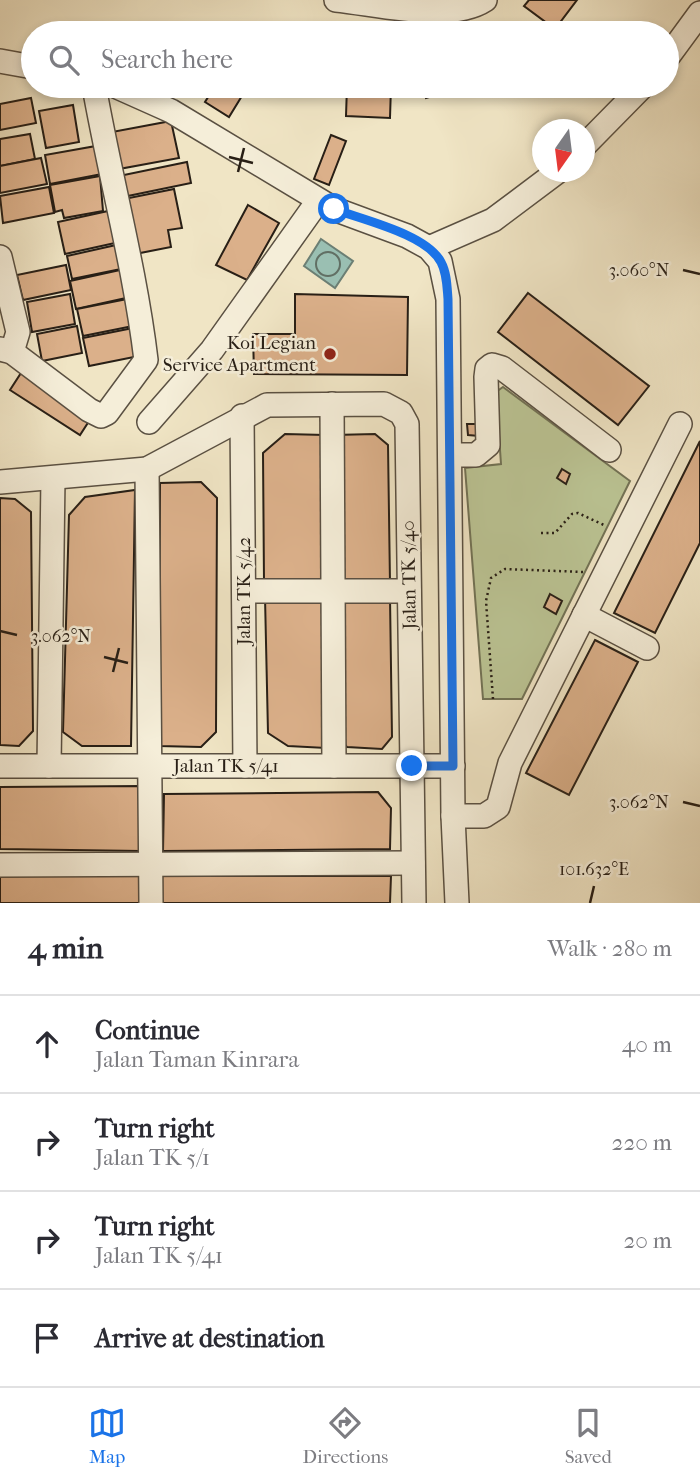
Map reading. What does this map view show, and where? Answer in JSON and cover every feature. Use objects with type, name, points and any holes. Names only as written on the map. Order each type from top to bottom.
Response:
[{"type":"street","points":[[336,0],[443,12],[465,10],[485,0]]},
{"type":"street","points":[[679,42],[700,13]]},
{"type":"street","points":[[0,61],[21,65]]},
{"type":"street","points":[[0,257],[18,332],[6,350],[89,411],[101,416],[107,413],[146,360],[139,303],[112,188],[96,98]]},
{"type":"street","points":[[140,98],[191,122],[317,201],[407,236],[429,248],[440,261],[448,299],[453,816],[457,903]]},
{"type":"street","points":[[595,135],[631,98]]},
{"type":"street","points":[[429,248],[493,220],[543,182]]},
{"type":"street","points":[[149,422],[212,350],[317,201]]},
{"type":"street","points":[[450,455],[477,454],[488,445],[486,377],[487,369],[492,365],[502,368],[609,450]]},
{"type":"street","points":[[332,404],[334,766]]},
{"type":"street","name":"Jalan TK 5/40","points":[[147,468],[267,405],[392,406],[407,424],[414,903]]},
{"type":"street","name":"Jalan TK 5/42","points":[[242,416],[245,766]]},
{"type":"street","points":[[453,816],[484,816],[498,807],[510,763],[680,424]]},
{"type":"street","points":[[0,482],[147,468],[151,903]]},
{"type":"street","points":[[49,766],[53,478]]},
{"type":"street","points":[[244,591],[409,591]]},
{"type":"street","points":[[584,615],[647,648]]},
{"type":"street","name":"Jalan TK 5/41","points":[[0,766],[453,766]]},
{"type":"street","points":[[0,865],[413,863]]},
{"type":"path","points":[[541,533],[555,533],[572,514],[578,513],[608,527]]},
{"type":"path","points":[[493,699],[486,601],[491,578],[505,569],[585,572]]},
{"type":"green space","points":[[503,387],[630,481],[522,699],[483,699],[465,468],[501,464],[496,392]]},
{"type":"water","points":[[321,239],[353,261],[335,288],[304,266]]},
{"type":"building","points":[[529,0],[577,0],[561,21],[544,21],[524,6]]},
{"type":"building","points":[[31,98],[36,123],[0,130],[0,104]]},
{"type":"building","points":[[208,98],[241,98],[229,117],[205,102]]},
{"type":"building","points":[[347,98],[391,98],[390,118],[346,116]]},
{"type":"building","points":[[73,105],[79,142],[46,148],[39,111]]},
{"type":"building","points":[[171,121],[179,158],[119,169],[112,132]]},
{"type":"building","points":[[30,134],[35,159],[0,166],[0,139]]},
{"type":"building","points":[[331,135],[346,141],[329,185],[314,179]]},
{"type":"building","points":[[96,146],[102,174],[50,184],[45,155]]},
{"type":"building","points":[[41,158],[47,184],[0,193],[0,166]]},
{"type":"building","points":[[187,162],[191,183],[123,197],[119,176]]},
{"type":"building","points":[[100,176],[103,211],[64,218],[62,210],[55,212],[50,185]]},
{"type":"building","points":[[49,187],[54,213],[3,223],[0,196]]},
{"type":"building","points":[[174,189],[182,228],[168,230],[171,247],[135,254],[124,199]]},
{"type":"building","points":[[248,205],[279,223],[247,280],[216,265]]},
{"type":"building","points":[[108,211],[115,243],[65,254],[58,222]]},
{"type":"building","points":[[116,245],[121,269],[72,279],[67,256]]},
{"type":"building","points":[[66,265],[71,290],[23,300],[17,275]]},
{"type":"building","points":[[120,270],[126,298],[76,309],[70,281]]},
{"type":"building","points":[[528,293],[649,386],[618,425],[498,332]]},
{"type":"building","points":[[70,294],[75,324],[32,332],[27,302]]},
{"type":"building","name":"Koi Legian Service Apartment","points":[[295,294],[408,297],[407,375],[254,374],[253,334],[295,334]]},
{"type":"building","points":[[127,299],[133,326],[83,336],[77,309]]},
{"type":"building","points":[[77,326],[82,353],[42,361],[37,334]]},
{"type":"building","points":[[133,328],[139,356],[89,366],[83,338]]},
{"type":"building","points":[[21,373],[91,418],[80,435],[10,390]]},
{"type":"building","points":[[467,424],[478,424],[479,436],[468,435]]},
{"type":"building","points":[[285,434],[325,435],[326,582],[264,582],[263,453]]},
{"type":"building","points":[[375,434],[388,445],[390,583],[335,582],[334,435]]},
{"type":"building","points":[[700,441],[700,543],[655,633],[614,613]]},
{"type":"building","points":[[562,469],[570,474],[566,484],[557,478]]},
{"type":"building","points":[[201,482],[217,498],[216,732],[201,747],[159,746],[160,483]]},
{"type":"building","points":[[135,490],[131,746],[82,746],[63,732],[69,515],[85,497]]},
{"type":"building","points":[[0,498],[15,499],[31,512],[33,731],[19,746],[0,745]]},
{"type":"building","points":[[550,594],[562,601],[556,614],[544,607]]},
{"type":"building","points":[[265,597],[326,599],[326,748],[288,746],[268,733]]},
{"type":"building","points":[[336,598],[390,598],[392,737],[382,749],[347,747],[338,735]]},
{"type":"building","points":[[595,640],[638,662],[569,795],[526,773]]},
{"type":"building","points":[[142,786],[141,851],[0,849],[0,787]]},
{"type":"building","points":[[378,792],[391,808],[390,849],[163,851],[164,794]]},
{"type":"building","points":[[0,875],[141,875],[141,903],[0,903]]},
{"type":"building","points":[[161,876],[391,876],[390,903],[162,903]]},
{"type":"place","name":"Koi Legian Service Apartment","points":[[330,354]]},
{"type":"route","points":[[334,209],[407,236],[429,248],[440,261],[445,274],[448,299],[453,766],[412,766]]}]
